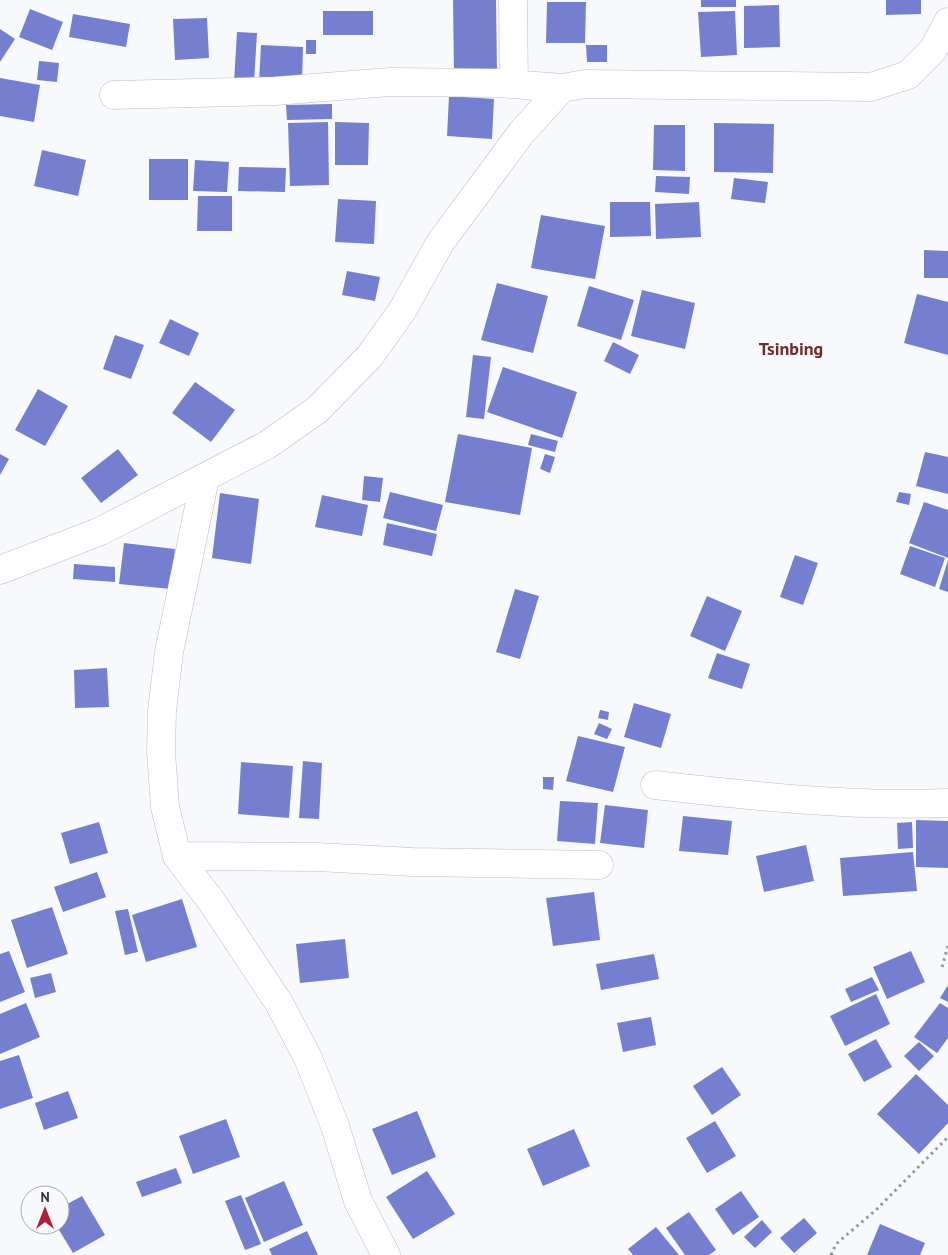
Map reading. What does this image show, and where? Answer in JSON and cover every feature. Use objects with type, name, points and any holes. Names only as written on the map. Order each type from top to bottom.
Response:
[{"type":"street","points":[[513,0],[514,84]]},
{"type":"street","points":[[114,94],[275,92],[390,82],[514,84],[562,88],[585,84],[871,87],[908,75],[933,50],[948,22]]},
{"type":"street","points":[[0,570],[101,530],[205,478],[267,445],[318,410],[369,357],[402,311],[440,243],[522,132],[562,88]]},
{"type":"street","points":[[205,478],[168,652],[162,711],[161,752],[165,807],[177,856],[212,902],[279,1003],[308,1058],[335,1126],[358,1200],[386,1255]]},
{"type":"street","points":[[655,785],[753,796],[838,802],[948,803]]},
{"type":"street","points":[[177,856],[316,857],[413,862],[599,865]]},
{"type":"path","points":[[942,966],[948,946]]},
{"type":"path","points":[[831,1255],[836,1244],[877,1208],[948,1137]]},
{"type":"building","points":[[453,0],[496,0],[497,73],[454,74]]},
{"type":"building","points":[[701,0],[736,0],[736,7],[701,7]]},
{"type":"building","points":[[886,0],[921,0],[921,14],[886,15]]},
{"type":"building","points":[[547,2],[586,2],[585,43],[546,43]]},
{"type":"building","points":[[779,5],[780,47],[744,48],[744,6]]},
{"type":"building","points":[[30,9],[63,22],[52,50],[19,37]]},
{"type":"building","points":[[323,11],[373,11],[373,35],[323,35]]},
{"type":"building","points":[[735,11],[737,55],[701,57],[698,12]]},
{"type":"building","points":[[73,14],[130,24],[126,47],[69,37]]},
{"type":"building","points":[[207,18],[209,58],[175,60],[173,19]]},
{"type":"building","points":[[0,29],[15,39],[0,62]]},
{"type":"building","points":[[237,32],[257,33],[254,82],[234,82]]},
{"type":"building","points":[[306,40],[316,40],[316,54],[306,54]]},
{"type":"building","points":[[261,45],[303,47],[302,84],[259,83]]},
{"type":"building","points":[[586,45],[607,45],[607,62],[587,62]]},
{"type":"building","points":[[39,61],[59,63],[57,82],[37,80]]},
{"type":"building","points":[[0,78],[40,85],[34,122],[0,116]]},
{"type":"building","points":[[449,96],[494,99],[492,139],[447,136]]},
{"type":"building","points":[[332,104],[332,119],[287,120],[286,105]]},
{"type":"building","points":[[328,122],[329,185],[290,186],[288,123]]},
{"type":"building","points":[[335,122],[369,123],[368,165],[335,165]]},
{"type":"building","points":[[714,123],[774,124],[773,173],[714,172]]},
{"type":"building","points":[[654,125],[685,125],[685,171],[653,170]]},
{"type":"building","points":[[42,150],[86,160],[78,196],[34,186]]},
{"type":"building","points":[[149,159],[188,159],[188,200],[149,200]]},
{"type":"building","points":[[195,160],[229,162],[227,192],[193,191]]},
{"type":"building","points":[[239,167],[286,168],[285,192],[238,191]]},
{"type":"building","points":[[656,176],[690,177],[689,194],[655,192]]},
{"type":"building","points":[[734,178],[768,182],[765,203],[731,199]]},
{"type":"building","points":[[198,196],[232,196],[232,231],[197,231]]},
{"type":"building","points":[[338,199],[376,201],[374,244],[335,242]]},
{"type":"building","points":[[610,202],[650,202],[651,236],[610,237]]},
{"type":"building","points":[[699,202],[701,237],[656,239],[655,204]]},
{"type":"building","points":[[541,215],[605,226],[595,279],[531,268]]},
{"type":"building","points":[[924,250],[948,251],[948,278],[924,278]]},
{"type":"building","points":[[347,271],[380,277],[375,301],[342,295]]},
{"type":"building","points":[[497,283],[548,296],[533,353],[481,340]]},
{"type":"building","points":[[589,286],[634,300],[621,340],[577,326]]},
{"type":"building","points":[[642,290],[695,303],[685,349],[631,336]]},
{"type":"building","points":[[917,294],[948,302],[948,355],[904,343]]},
{"type":"building","points":[[170,319],[199,333],[189,356],[159,343]]},
{"type":"building","points":[[115,335],[144,345],[131,379],[103,369]]},
{"type":"building","points":[[613,342],[639,355],[630,374],[604,361]]},
{"type":"building","points":[[473,355],[491,357],[484,419],[466,417]]},
{"type":"building","points":[[503,367],[577,392],[562,438],[487,412]]},
{"type":"building","points":[[195,382],[235,410],[211,442],[172,413]]},
{"type":"building","points":[[38,389],[68,406],[45,446],[15,430]]},
{"type":"building","points":[[458,434],[532,448],[520,515],[445,502]]},
{"type":"building","points":[[531,434],[558,441],[555,452],[528,445]]},
{"type":"building","points":[[118,449],[138,475],[101,503],[81,478]]},
{"type":"building","points":[[925,452],[948,457],[948,494],[916,486]]},
{"type":"building","points":[[0,454],[9,459],[0,475]]},
{"type":"building","points":[[545,454],[555,457],[550,473],[540,469]]},
{"type":"building","points":[[364,476],[383,478],[380,502],[362,500]]},
{"type":"building","points":[[390,492],[443,505],[436,531],[383,518]]},
{"type":"building","points":[[899,492],[911,494],[909,505],[896,502]]},
{"type":"building","points":[[220,493],[259,499],[251,564],[212,558]]},
{"type":"building","points":[[322,495],[368,505],[362,536],[315,527]]},
{"type":"building","points":[[924,502],[948,510],[948,558],[909,543]]},
{"type":"building","points":[[387,523],[437,534],[432,556],[383,545]]},
{"type":"building","points":[[124,543],[175,549],[171,589],[119,584]]},
{"type":"building","points":[[910,546],[945,558],[935,587],[900,574]]},
{"type":"building","points":[[795,555],[818,563],[803,605],[780,597]]},
{"type":"building","points":[[948,560],[948,592],[939,589]]},
{"type":"building","points":[[74,564],[115,567],[115,582],[73,579]]},
{"type":"building","points":[[515,589],[539,596],[520,659],[496,652]]},
{"type":"building","points":[[707,596],[742,611],[725,651],[690,636]]},
{"type":"building","points":[[717,653],[750,664],[742,689],[708,678]]},
{"type":"building","points":[[107,668],[109,707],[75,708],[74,670]]},
{"type":"building","points":[[634,703],[671,714],[661,748],[624,737]]},
{"type":"building","points":[[600,710],[609,712],[608,720],[598,718]]},
{"type":"building","points":[[599,723],[612,729],[607,739],[594,734]]},
{"type":"building","points":[[578,736],[625,747],[613,792],[566,781]]},
{"type":"building","points":[[303,761],[322,763],[319,819],[299,818]]},
{"type":"building","points":[[241,762],[293,766],[289,818],[238,814]]},
{"type":"building","points":[[543,777],[554,777],[553,790],[543,789]]},
{"type":"building","points":[[560,801],[598,803],[595,844],[557,841]]},
{"type":"building","points":[[605,805],[648,810],[644,848],[600,843]]},
{"type":"building","points":[[683,816],[732,821],[728,855],[679,851]]},
{"type":"building","points":[[916,820],[948,821],[948,868],[916,867]]},
{"type":"building","points":[[99,822],[108,853],[70,864],[61,833]]},
{"type":"building","points":[[912,822],[913,848],[898,849],[897,823]]},
{"type":"building","points":[[806,845],[814,881],[764,892],[756,856]]},
{"type":"building","points":[[913,852],[917,891],[843,896],[840,858]]},
{"type":"building","points":[[97,872],[106,897],[63,912],[54,887]]},
{"type":"building","points":[[594,892],[600,940],[553,946],[546,898]]},
{"type":"building","points":[[182,899],[197,947],[146,962],[132,915]]},
{"type":"building","points":[[52,907],[68,954],[27,968],[11,920]]},
{"type":"building","points":[[128,909],[138,952],[125,955],[115,911]]},
{"type":"building","points":[[345,939],[349,978],[300,983],[296,944]]},
{"type":"building","points":[[9,951],[25,992],[0,1002],[0,954]]},
{"type":"building","points":[[911,951],[925,982],[887,999],[873,967]]},
{"type":"building","points":[[654,954],[659,979],[601,990],[596,964]]},
{"type":"building","points":[[51,973],[56,992],[35,998],[30,978]]},
{"type":"building","points":[[872,977],[879,990],[851,1002],[845,989]]},
{"type":"building","points":[[948,985],[948,1002],[940,998]]},
{"type":"building","points":[[876,994],[890,1024],[845,1046],[830,1016]]},
{"type":"building","points":[[26,1003],[40,1037],[0,1054],[0,1014]]},
{"type":"building","points":[[940,1003],[948,1008],[948,1038],[937,1053],[914,1037]]},
{"type":"building","points":[[651,1017],[656,1045],[623,1052],[617,1023]]},
{"type":"building","points":[[876,1039],[892,1067],[864,1082],[848,1054]]},
{"type":"building","points":[[919,1042],[934,1056],[919,1071],[904,1056]]},
{"type":"building","points":[[19,1055],[33,1098],[0,1109],[0,1061]]},
{"type":"building","points":[[722,1067],[741,1095],[712,1115],[693,1086]]},
{"type":"building","points":[[916,1074],[948,1105],[948,1123],[919,1154],[877,1114]]},
{"type":"building","points":[[68,1091],[78,1118],[44,1130],[35,1103]]},
{"type":"building","points":[[417,1111],[436,1157],[392,1175],[372,1129]]},
{"type":"building","points":[[226,1119],[240,1157],[193,1174],[179,1136]]},
{"type":"building","points":[[715,1121],[736,1156],[707,1173],[686,1138]]},
{"type":"building","points":[[574,1129],[590,1166],[543,1186],[527,1149]]},
{"type":"building","points":[[176,1168],[182,1183],[142,1197],[136,1182]]},
{"type":"building","points":[[427,1171],[455,1214],[413,1239],[386,1197]]},
{"type":"building","points":[[284,1181],[303,1225],[264,1242],[245,1198]]},
{"type":"building","points":[[741,1191],[759,1217],[733,1235],[715,1209]]},
{"type":"building","points":[[241,1195],[261,1244],[245,1250],[225,1201]]},
{"type":"building","points":[[82,1196],[105,1235],[73,1253],[62,1235],[70,1235],[70,1203]]},
{"type":"building","points":[[689,1212],[716,1250],[709,1255],[685,1255],[666,1228]]},
{"type":"building","points":[[804,1218],[817,1233],[794,1253],[780,1238]]},
{"type":"building","points":[[762,1220],[772,1232],[755,1248],[744,1237]]},
{"type":"building","points":[[880,1224],[925,1243],[920,1255],[867,1255]]},
{"type":"building","points":[[656,1227],[679,1255],[633,1255],[628,1249]]},
{"type":"building","points":[[307,1231],[318,1255],[272,1255],[269,1249]]},
{"type":"district","name":"Tsinbing","points":[[791,348]]}]
